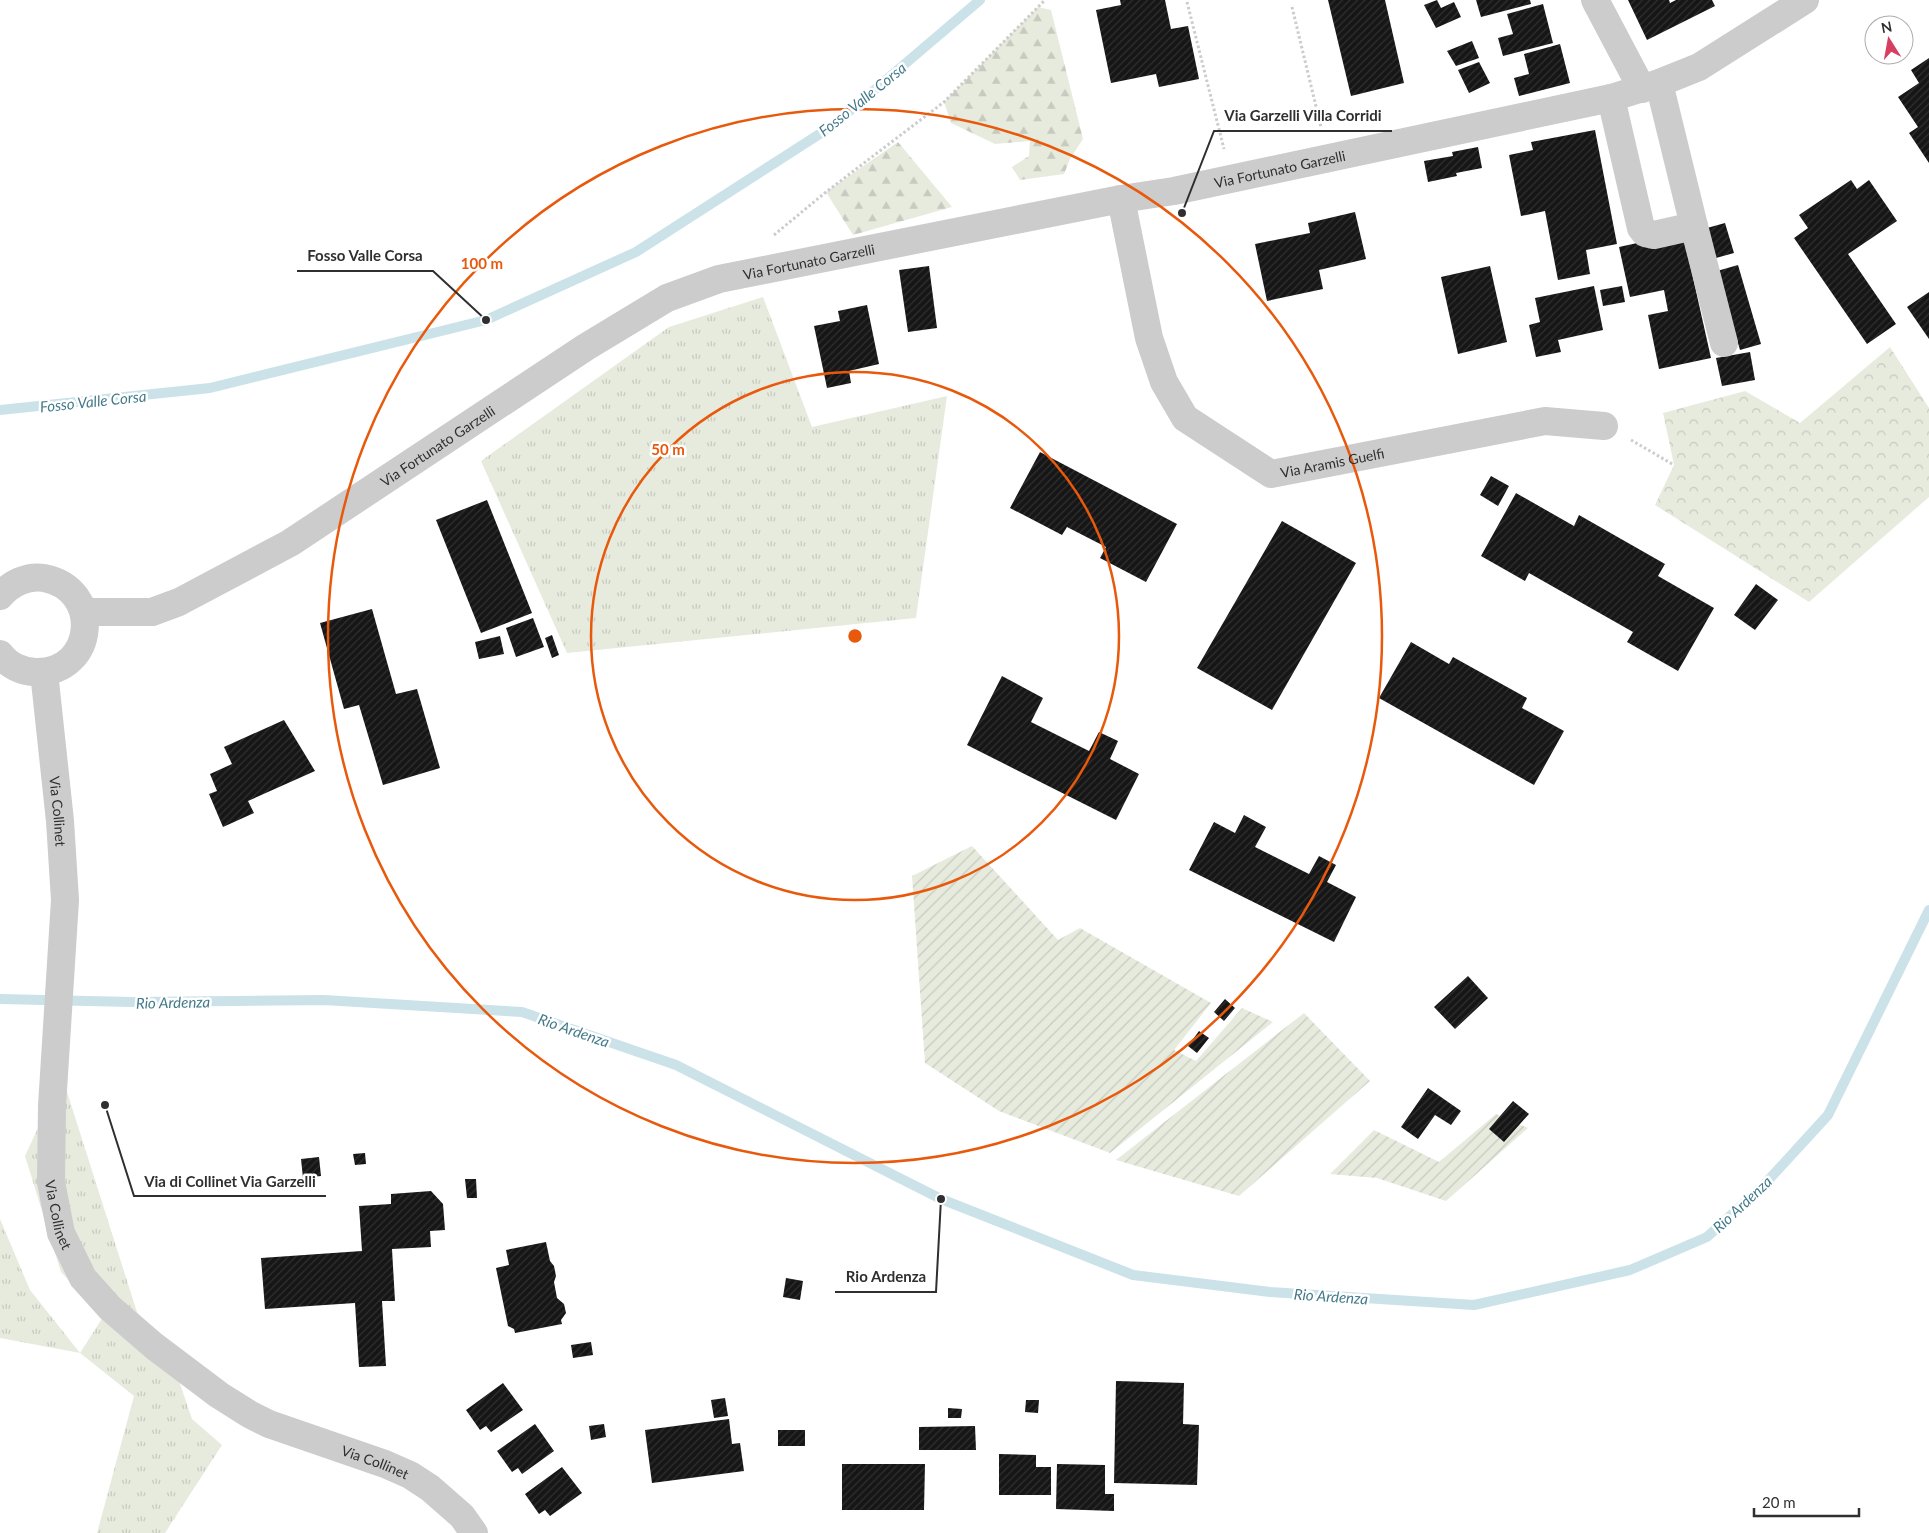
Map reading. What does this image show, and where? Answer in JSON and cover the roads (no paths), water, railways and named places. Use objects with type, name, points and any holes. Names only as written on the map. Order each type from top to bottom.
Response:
[{"type":"street","points":[[1595,0],[1650,86],[1694,226],[1724,343]]},
{"type":"street","name":"Via Fortunato Garzelli","points":[[84,612],[152,612],[179,602],[290,543],[586,347],[667,298],[719,279],[1120,199],[1174,191],[1611,98],[1650,86],[1699,67],[1805,0]]},
{"type":"street","points":[[1611,98],[1641,228],[1645,233],[1654,234],[1694,226]]},
{"type":"street","name":"Via Aramis Guelfi","points":[[1120,199],[1149,338],[1164,382],[1185,418],[1271,474],[1545,421],[1604,426]]},
{"type":"street","points":[[0,596],[13,585],[26,578],[41,577],[55,580],[68,588],[78,599],[84,612],[85,628],[82,644],[72,658],[60,667],[44,672],[30,672],[16,668],[4,660],[0,654]]},
{"type":"street","name":"Via Collinet","points":[[44,672],[60,821],[65,900],[52,1106],[51,1182],[61,1233],[83,1278],[110,1308],[154,1346],[230,1402],[269,1424],[384,1464],[410,1475],[430,1488],[462,1516],[474,1533]]},
{"type":"waterway","name":"Fosso Valle Corsa","points":[[0,410],[210,388],[486,320],[636,252],[832,126],[980,0]]},
{"type":"waterway","name":"Rio Ardenza","points":[[0,999],[132,1002],[324,1000],[522,1012],[676,1065],[941,1199],[1133,1275],[1270,1292],[1474,1305],[1630,1270],[1707,1237],[1763,1186],[1828,1115],[1929,910]]},
{"type":"place","name":"Via Garzelli Villa Corridi","points":[[1182,213]]},
{"type":"place","name":"Fosso Valle Corsa","points":[[486,320]]},
{"type":"place","name":"Via di Collinet Via Garzelli","points":[[105,1105]]},
{"type":"place","name":"Rio Ardenza","points":[[941,1199]]}]
